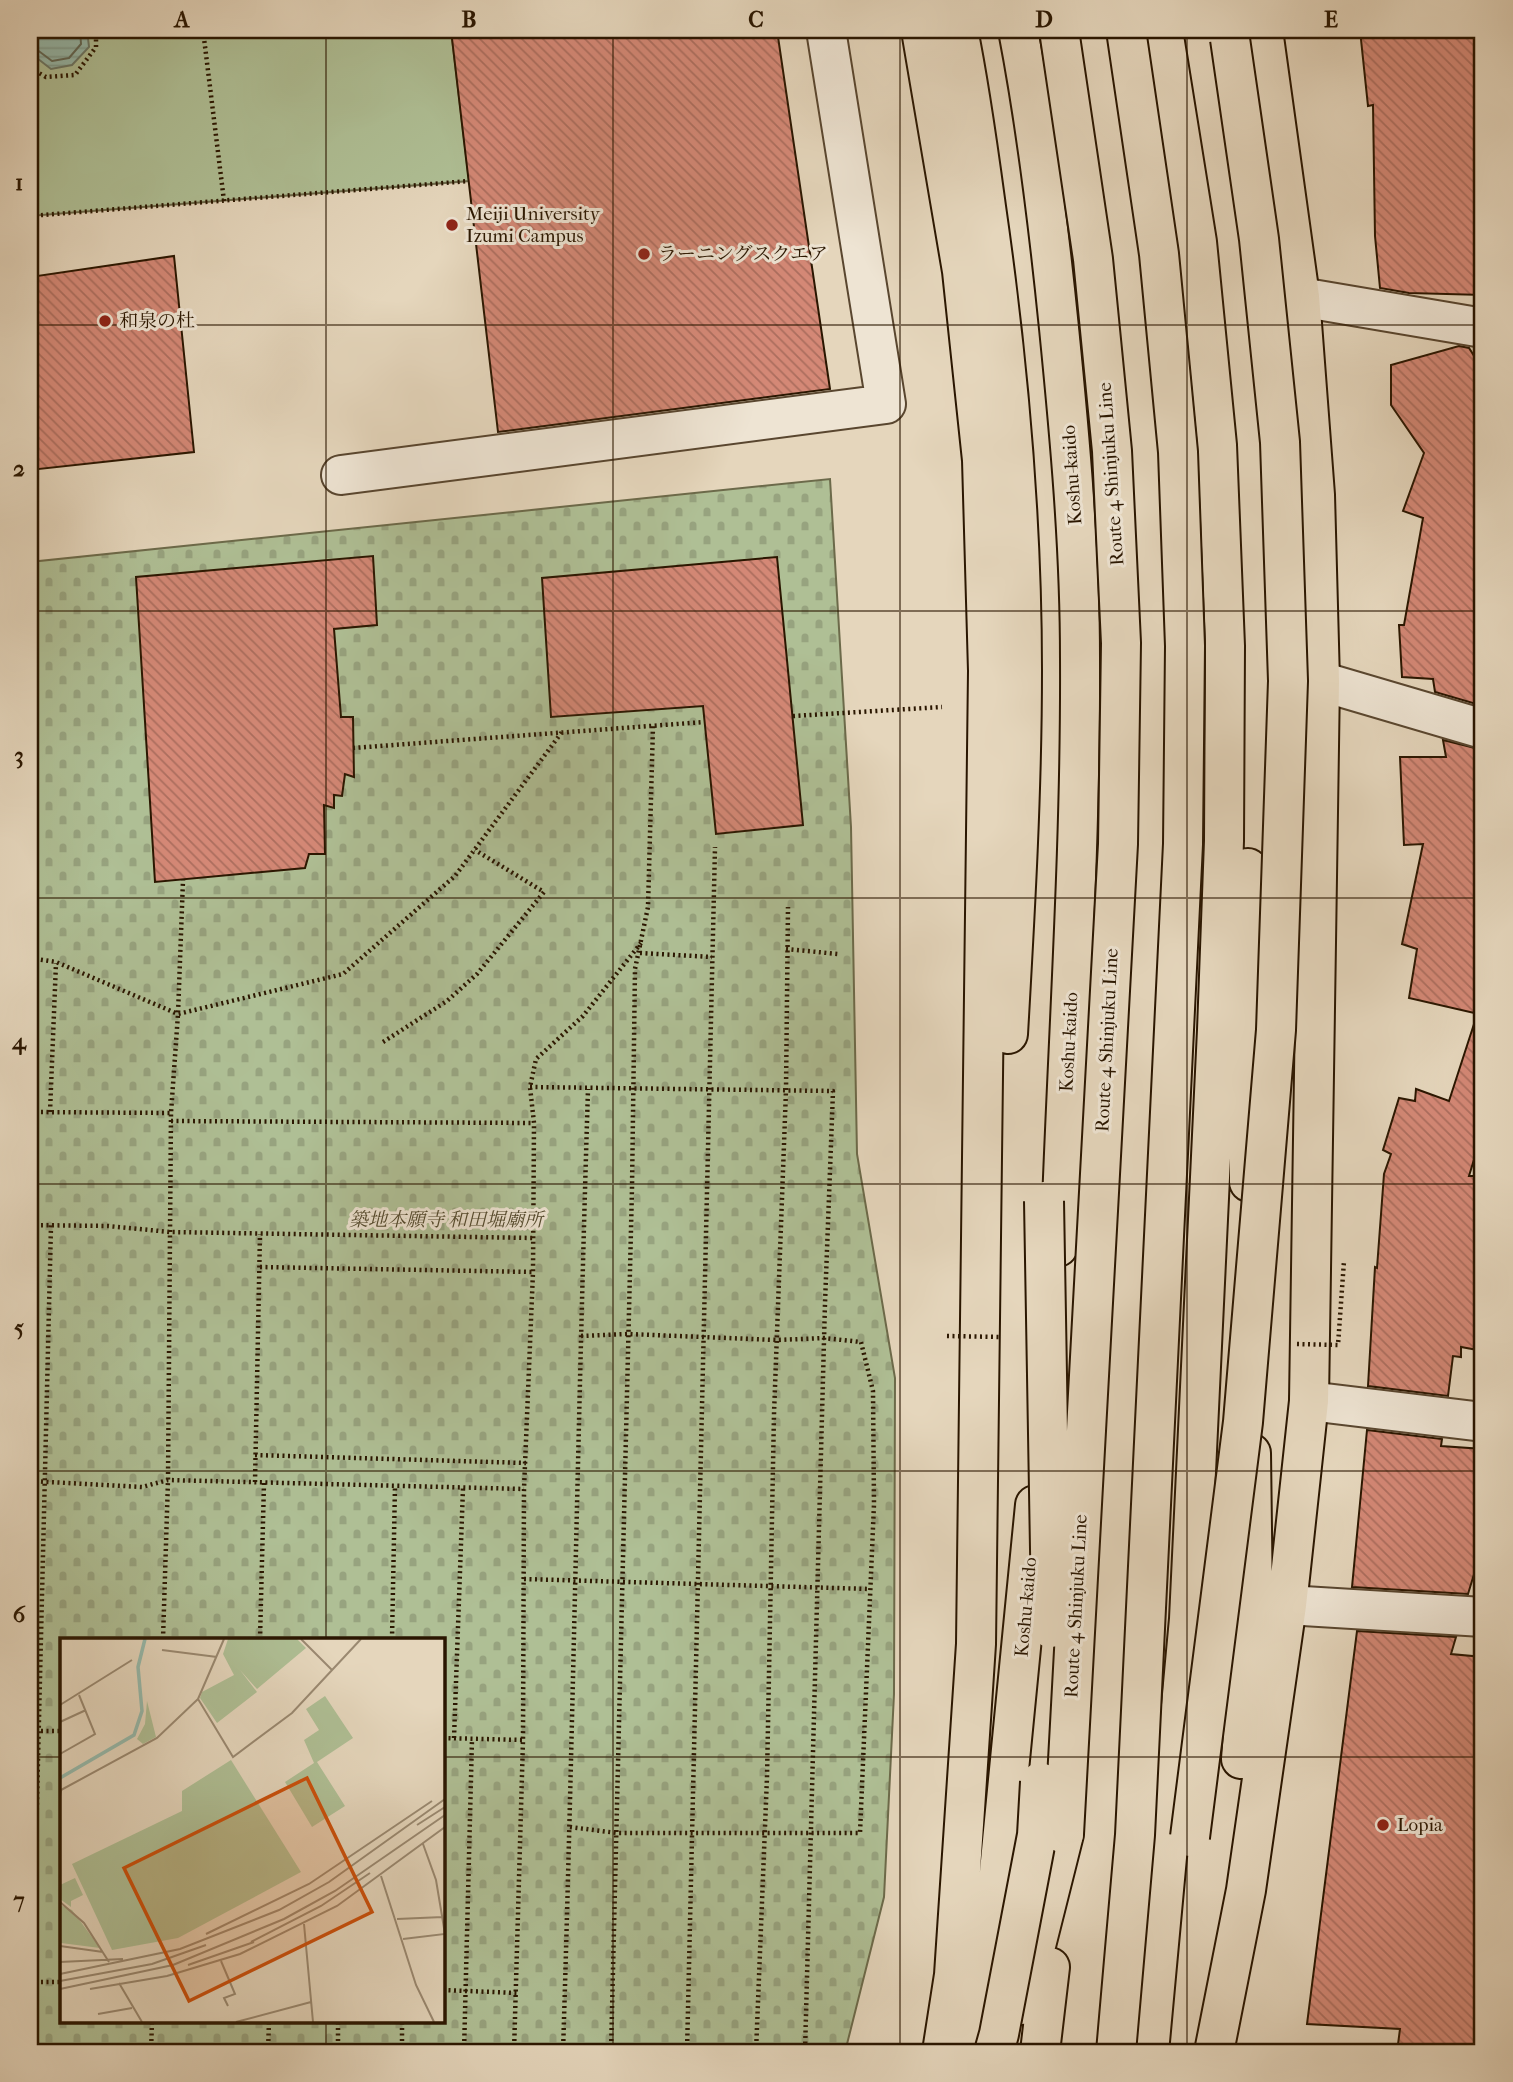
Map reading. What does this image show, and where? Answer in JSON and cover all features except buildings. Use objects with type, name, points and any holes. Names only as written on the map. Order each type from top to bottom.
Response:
[{"type":"highway","points":[[921,30],[962,271],[982,460],[988,671],[976,1644]]},
{"type":"highway","points":[[942,2052],[954,1975],[976,1644],[1018,849],[1022,669],[1015,460],[995,271],[968,81],[958,30]]},
{"type":"highway","points":[[968,81],[969,30]]},
{"type":"highway","points":[[994,2052],[1037,1835],[1051,1607],[1044,1201],[1051,1020],[1058,667],[1053,457],[1034,264],[1005,76],[995,30]]},
{"type":"highway","name":"Koshu-kaido","points":[[972,2052],[993,1933],[1028,1594],[1062,1202],[1077,847],[1080,657],[1073,462],[1052,265],[1018,30]]},
{"type":"highway","name":"Route 4 Shinjuku Line","points":[[1040,2052],[1064,1834],[1118,844],[1121,643],[1112,451],[1094,273],[1059,30]]},
{"type":"highway","points":[[1116,2052],[1136,1822],[1182,858],[1185,646],[1177,439],[1159,254],[1126,30]]},
{"type":"highway","points":[[1149,2052],[1189,1619],[1224,841],[1225,646],[1217,445],[1197,242],[1163,30]]},
{"type":"highway","points":[[1186,30],[1220,244],[1239,444],[1250,668],[1247,1016],[1252,1606],[1241,1770],[1208,2052]]},
{"type":"highway","points":[[1214,2052],[1246,1890],[1287,1605],[1309,1401],[1320,681],[1315,495],[1300,297],[1241,33]]},
{"type":"highway","points":[[1165,2052],[1245,1408],[1276,1030],[1288,681],[1280,442],[1241,33]]},
{"type":"highway","points":[[1008,2052],[1064,1834]]},
{"type":"street","points":[[341,475],[886,404],[826,30]]},
{"type":"street","points":[[1300,297],[1483,328]]},
{"type":"street","points":[[1320,681],[1483,729]]},
{"type":"street","points":[[1309,1401],[1483,1422]]},
{"type":"street","points":[[1287,1605],[1483,1618]]},
{"type":"path","points":[[31,70],[46,77],[75,75],[96,47],[96,32],[203,30],[225,201]]},
{"type":"path","points":[[30,216],[469,181]]},
{"type":"path","points":[[793,716],[945,707]]},
{"type":"path","points":[[354,748],[704,722]]},
{"type":"path","points":[[611,2052],[635,969],[648,907],[653,726]]},
{"type":"path","points":[[30,958],[56,962],[178,1014],[343,974],[455,877],[562,732]]},
{"type":"path","points":[[687,2052],[715,847]]},
{"type":"path","points":[[383,1042],[447,1001],[477,974],[544,892],[475,850]]},
{"type":"path","points":[[163,1638],[168,1480],[171,1113],[183,880]]},
{"type":"path","points":[[756,2052],[765,1833],[786,1090],[788,907]]},
{"type":"path","points":[[514,2052],[523,1740],[524,1489],[533,1272],[534,1123],[530,1087],[536,1059],[583,1016],[642,942]]},
{"type":"path","points":[[786,949],[838,954]]},
{"type":"path","points":[[639,953],[712,957]]},
{"type":"path","points":[[50,1112],[56,962]]},
{"type":"path","points":[[530,1087],[833,1091],[805,2052]]},
{"type":"path","points":[[563,2052],[588,1089]]},
{"type":"path","points":[[30,1112],[171,1113]]},
{"type":"path","points":[[171,1121],[534,1123]]},
{"type":"path","points":[[30,1225],[108,1226],[170,1232],[533,1238]]},
{"type":"path","points":[[35,2052],[36,2004],[32,1982],[51,1225]]},
{"type":"path","points":[[255,1482],[260,1234]]},
{"type":"path","points":[[260,1267],[533,1272]]},
{"type":"path","points":[[570,1827],[617,1833],[860,1833],[874,1504],[873,1391],[861,1342],[824,1338],[777,1340],[628,1334],[580,1336]]},
{"type":"path","points":[[256,1455],[526,1463]]},
{"type":"path","points":[[30,1480],[142,1487],[168,1480],[524,1489]]},
{"type":"path","points":[[260,1638],[264,1483]]},
{"type":"path","points":[[392,1638],[394,1486]]},
{"type":"path","points":[[454,1738],[463,1488]]},
{"type":"path","points":[[524,1579],[870,1589]]},
{"type":"path","points":[[30,1731],[60,1731]]},
{"type":"path","points":[[444,1738],[523,1740]]},
{"type":"path","points":[[464,2052],[472,1739]]},
{"type":"path","points":[[32,1982],[60,1982]]},
{"type":"path","points":[[444,1990],[516,1993]]},
{"type":"path","points":[[151,2052],[152,2022]]},
{"type":"path","points":[[268,2052],[269,2022]]},
{"type":"path","points":[[338,2022],[338,2052]]},
{"type":"path","points":[[402,2022],[402,2052]]},
{"type":"green space","points":[[30,30],[451,30],[469,181],[30,216]]},
{"type":"green space","name":"築地本願寺 和田堀廟所","points":[[830,479],[851,827],[857,1154],[895,1378],[894,1694],[884,1897],[845,2052],[30,2052],[30,562]]},
{"type":"water","points":[[30,30],[87,30],[89,47],[72,65],[51,69],[33,55]]},
{"type":"place","name":"Meiji University Izumi Campus","points":[[452,225]]},
{"type":"place","name":"ラーニングスクエア","points":[[644,254]]},
{"type":"place","name":"和泉の杜","points":[[105,321]]},
{"type":"place","name":"Lopia","points":[[1383,1825]]}]
